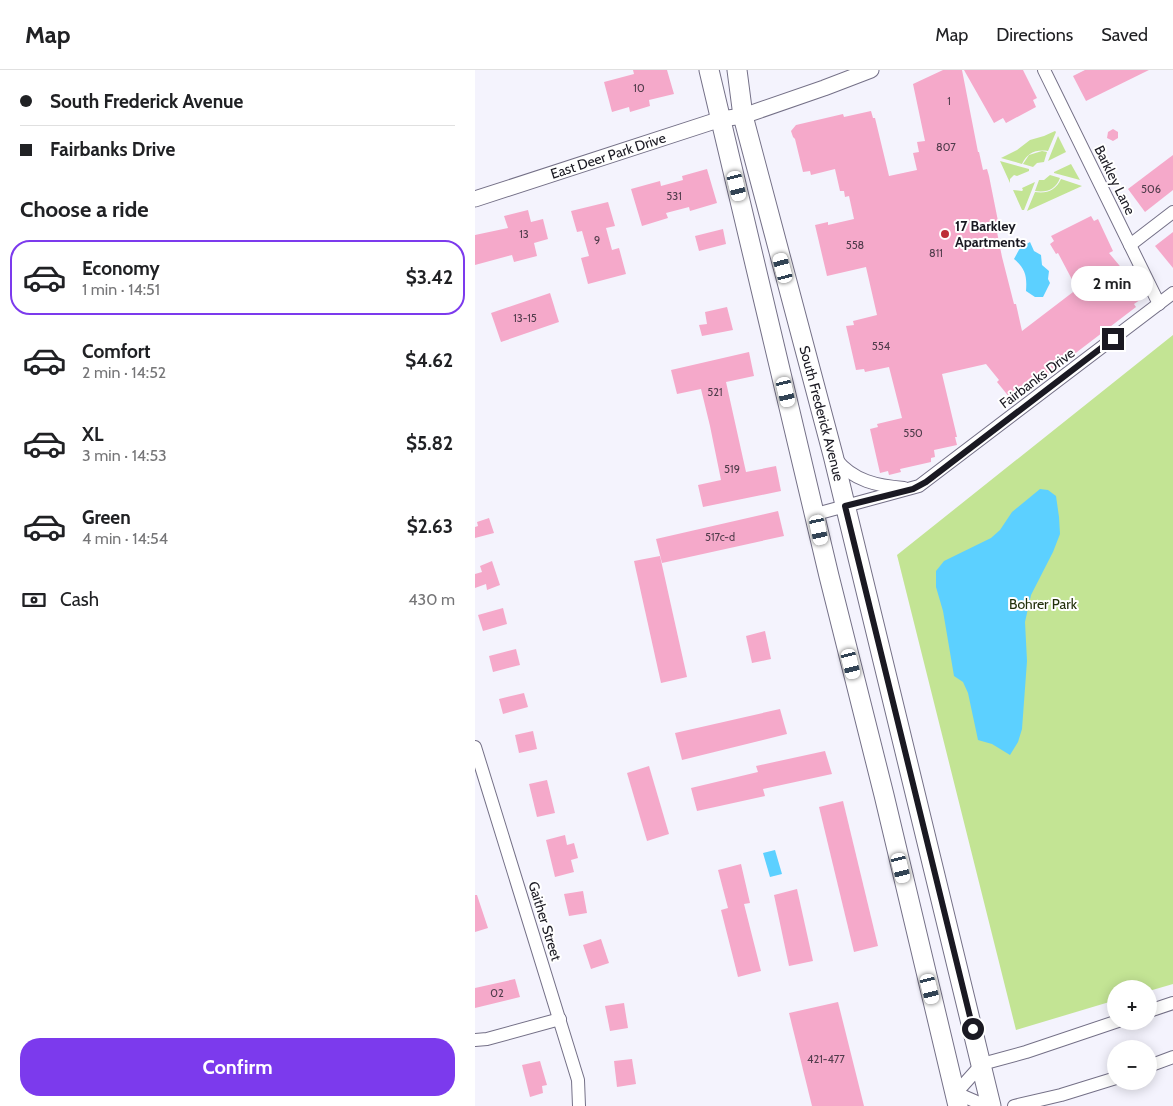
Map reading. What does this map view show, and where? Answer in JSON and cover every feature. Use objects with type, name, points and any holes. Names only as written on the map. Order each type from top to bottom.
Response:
[{"type":"main road","name":"South Frederick Avenue","points":[[709,70],[957,1100]]},
{"type":"main road","name":"South Frederick Avenue","points":[[737,70],[743,116],[833,455],[991,1106]]},
{"type":"street","name":"East Deer Park Drive","points":[[475,199],[721,119],[743,116],[871,70]]},
{"type":"street","name":"Barkley Lane","points":[[1045,70],[1159,304]]},
{"type":"street","points":[[1130,245],[1173,212]]},
{"type":"street","name":"Fairbanks Drive","points":[[815,514],[919,486],[1173,293]]},
{"type":"street","points":[[833,455],[851,474],[866,482],[904,488],[919,486]]},
{"type":"street","name":"Gaither Street","points":[[475,747],[578,1080],[579,1106]]},
{"type":"street","points":[[1157,1008],[1173,1003]]},
{"type":"street","points":[[475,1040],[487,1039],[560,1019]]},
{"type":"street","points":[[986,1106],[957,1100],[982,1064],[1026,1052],[1107,1025]]},
{"type":"street","points":[[1157,1063],[1173,1057]]},
{"type":"street","points":[[1014,1106],[1061,1095],[1107,1081]]},
{"type":"green space","points":[[1055,131],[1048,151],[1032,153],[1026,157],[1022,164],[1001,158],[1017,150],[1030,140]]},
{"type":"green space","points":[[1058,136],[1066,152],[1048,161]]},
{"type":"green space","points":[[1042,151],[1047,152],[1044,162],[1037,163],[1033,167],[1023,164],[1029,155]]},
{"type":"green space","points":[[1000,161],[1029,169],[1029,171],[1017,176],[1014,175],[1010,179],[1010,183]]},
{"type":"green space","points":[[1071,164],[1080,180],[1054,173],[1054,172]]},
{"type":"green space","points":[[1050,175],[1060,178],[1056,185],[1047,191],[1035,191],[1039,180],[1044,180]]},
{"type":"green space","points":[[1061,179],[1082,186],[1027,211],[1035,192],[1051,190],[1057,186]]},
{"type":"green space","points":[[1035,182],[1024,210],[1022,210],[1013,190],[1022,191],[1022,188]]},
{"type":"green space","name":"Bohrer Park","points":[[1173,335],[1173,984],[1157,989],[1157,980],[1107,980],[1107,1003],[1016,1030],[897,555]]},
{"type":"water","points":[[1030,242],[1034,251],[1041,255],[1042,265],[1049,271],[1048,279],[1050,283],[1043,297],[1035,297],[1026,291],[1025,273],[1014,259],[1020,248]]},
{"type":"water","points":[[1040,489],[1048,490],[1056,496],[1060,534],[1031,595],[1025,622],[1027,661],[1022,729],[1018,742],[1010,755],[992,744],[978,740],[968,693],[963,682],[954,676],[943,611],[936,587],[936,571],[944,561],[991,538],[1000,530],[1012,512]]},
{"type":"water","points":[[775,850],[782,874],[770,877],[763,853]]},
{"type":"building","points":[[633,70],[667,70],[674,94],[649,100],[650,106],[630,112],[629,107],[612,112],[604,82],[634,74]]},
{"type":"building","name":"17 Barkley Apartments","points":[[943,70],[962,70],[978,152],[983,170],[987,169],[989,176],[998,221],[995,222],[1002,257],[1022,331],[1077,289],[1058,253],[1056,254],[1050,244],[1054,241],[1051,236],[1091,216],[1094,221],[1098,219],[1113,251],[1109,253],[1124,271],[1121,273],[1140,300],[1134,304],[1136,307],[1018,397],[1016,393],[1010,398],[986,364],[942,374],[957,437],[955,437],[957,445],[934,450],[935,457],[931,458],[931,462],[900,469],[901,472],[889,475],[888,471],[880,473],[870,429],[878,427],[877,424],[902,418],[889,367],[865,372],[864,369],[856,370],[846,326],[854,325],[853,321],[877,315],[866,267],[827,276],[815,225],[828,222],[828,225],[854,219],[849,196],[845,197],[844,191],[840,191],[835,169],[811,175],[810,171],[803,172],[795,139],[791,131],[796,125],[843,114],[844,117],[871,111],[873,118],[875,118],[889,176],[917,170],[913,153],[919,152],[917,142],[925,141],[913,84]]},
{"type":"building","points":[[964,70],[1023,70],[1037,98],[1033,100],[1036,107],[1006,123],[1003,118],[994,123]]},
{"type":"building","points":[[1085,70],[1149,70],[1086,101],[1073,76]]},
{"type":"building","points":[[1113,129],[1118,132],[1118,138],[1113,141],[1107,138],[1108,132]]},
{"type":"building","points":[[1173,155],[1173,190],[1145,212],[1128,189]]},
{"type":"building","points":[[707,169],[717,203],[690,211],[689,207],[666,213],[668,218],[642,226],[631,189],[660,181],[661,186],[683,180],[682,176]]},
{"type":"building","points":[[608,202],[615,226],[606,228],[612,250],[619,248],[626,274],[588,284],[581,258],[589,256],[582,231],[577,232],[571,211]]},
{"type":"building","points":[[528,210],[531,222],[543,219],[548,239],[534,243],[537,256],[514,262],[512,255],[475,265],[475,235],[508,228],[504,216]]},
{"type":"building","points":[[723,229],[726,244],[699,251],[695,236]]},
{"type":"building","points":[[1173,232],[1173,268],[1155,246]]},
{"type":"building","points":[[550,293],[559,322],[501,342],[491,313]]},
{"type":"building","points":[[727,307],[733,330],[702,336],[699,325],[707,324],[705,312]]},
{"type":"building","points":[[749,352],[754,376],[726,382],[746,472],[776,466],[781,491],[703,507],[698,485],[721,480],[710,426],[701,389],[677,394],[671,370]]},
{"type":"building","points":[[778,511],[784,536],[662,563],[656,539]]},
{"type":"building","points":[[489,518],[494,533],[475,538],[477,522]]},
{"type":"building","points":[[660,556],[687,677],[661,683],[634,561]]},
{"type":"building","points":[[492,561],[500,585],[487,590],[486,584],[475,588],[475,574],[482,572],[480,566]]},
{"type":"building","points":[[503,608],[507,624],[483,631],[478,615]]},
{"type":"building","points":[[765,631],[771,659],[752,663],[746,636]]},
{"type":"building","points":[[516,649],[520,665],[493,672],[489,656]]},
{"type":"building","points":[[524,693],[528,707],[503,714],[499,699]]},
{"type":"building","points":[[780,709],[787,734],[682,760],[675,733]]},
{"type":"building","points":[[533,731],[537,749],[519,753],[515,735]]},
{"type":"building","points":[[825,751],[832,774],[763,789],[765,796],[697,811],[691,788],[758,772],[756,766]]},
{"type":"building","points":[[649,766],[669,834],[647,841],[627,773]]},
{"type":"building","points":[[547,780],[555,813],[537,817],[529,784]]},
{"type":"building","points":[[843,801],[878,946],[854,952],[819,807]]},
{"type":"building","points":[[565,835],[567,845],[574,843],[578,858],[571,860],[574,872],[555,877],[546,840]]},
{"type":"building","points":[[741,864],[750,903],[744,904],[761,971],[738,977],[721,910],[728,908],[718,870]]},
{"type":"building","points":[[797,889],[813,961],[789,966],[774,895]]},
{"type":"building","points":[[583,891],[587,913],[569,916],[564,894]]},
{"type":"building","points":[[475,895],[477,895],[488,928],[475,932]]},
{"type":"building","points":[[601,939],[609,963],[591,969],[583,945]]},
{"type":"building","points":[[515,979],[520,997],[475,1008],[475,988]]},
{"type":"building","points":[[838,1002],[864,1106],[812,1106],[789,1013]]},
{"type":"building","points":[[624,1003],[628,1028],[610,1031],[605,1006]]},
{"type":"building","points":[[632,1059],[636,1084],[617,1087],[614,1061]]},
{"type":"building","points":[[540,1061],[547,1085],[542,1086],[543,1093],[530,1097],[522,1065]]},
{"type":"place","name":"17 Barkley Apartments","points":[[945,234]]},
{"type":"route","points":[[973,1029],[845,506],[913,489],[926,482],[1113,339]]}]
